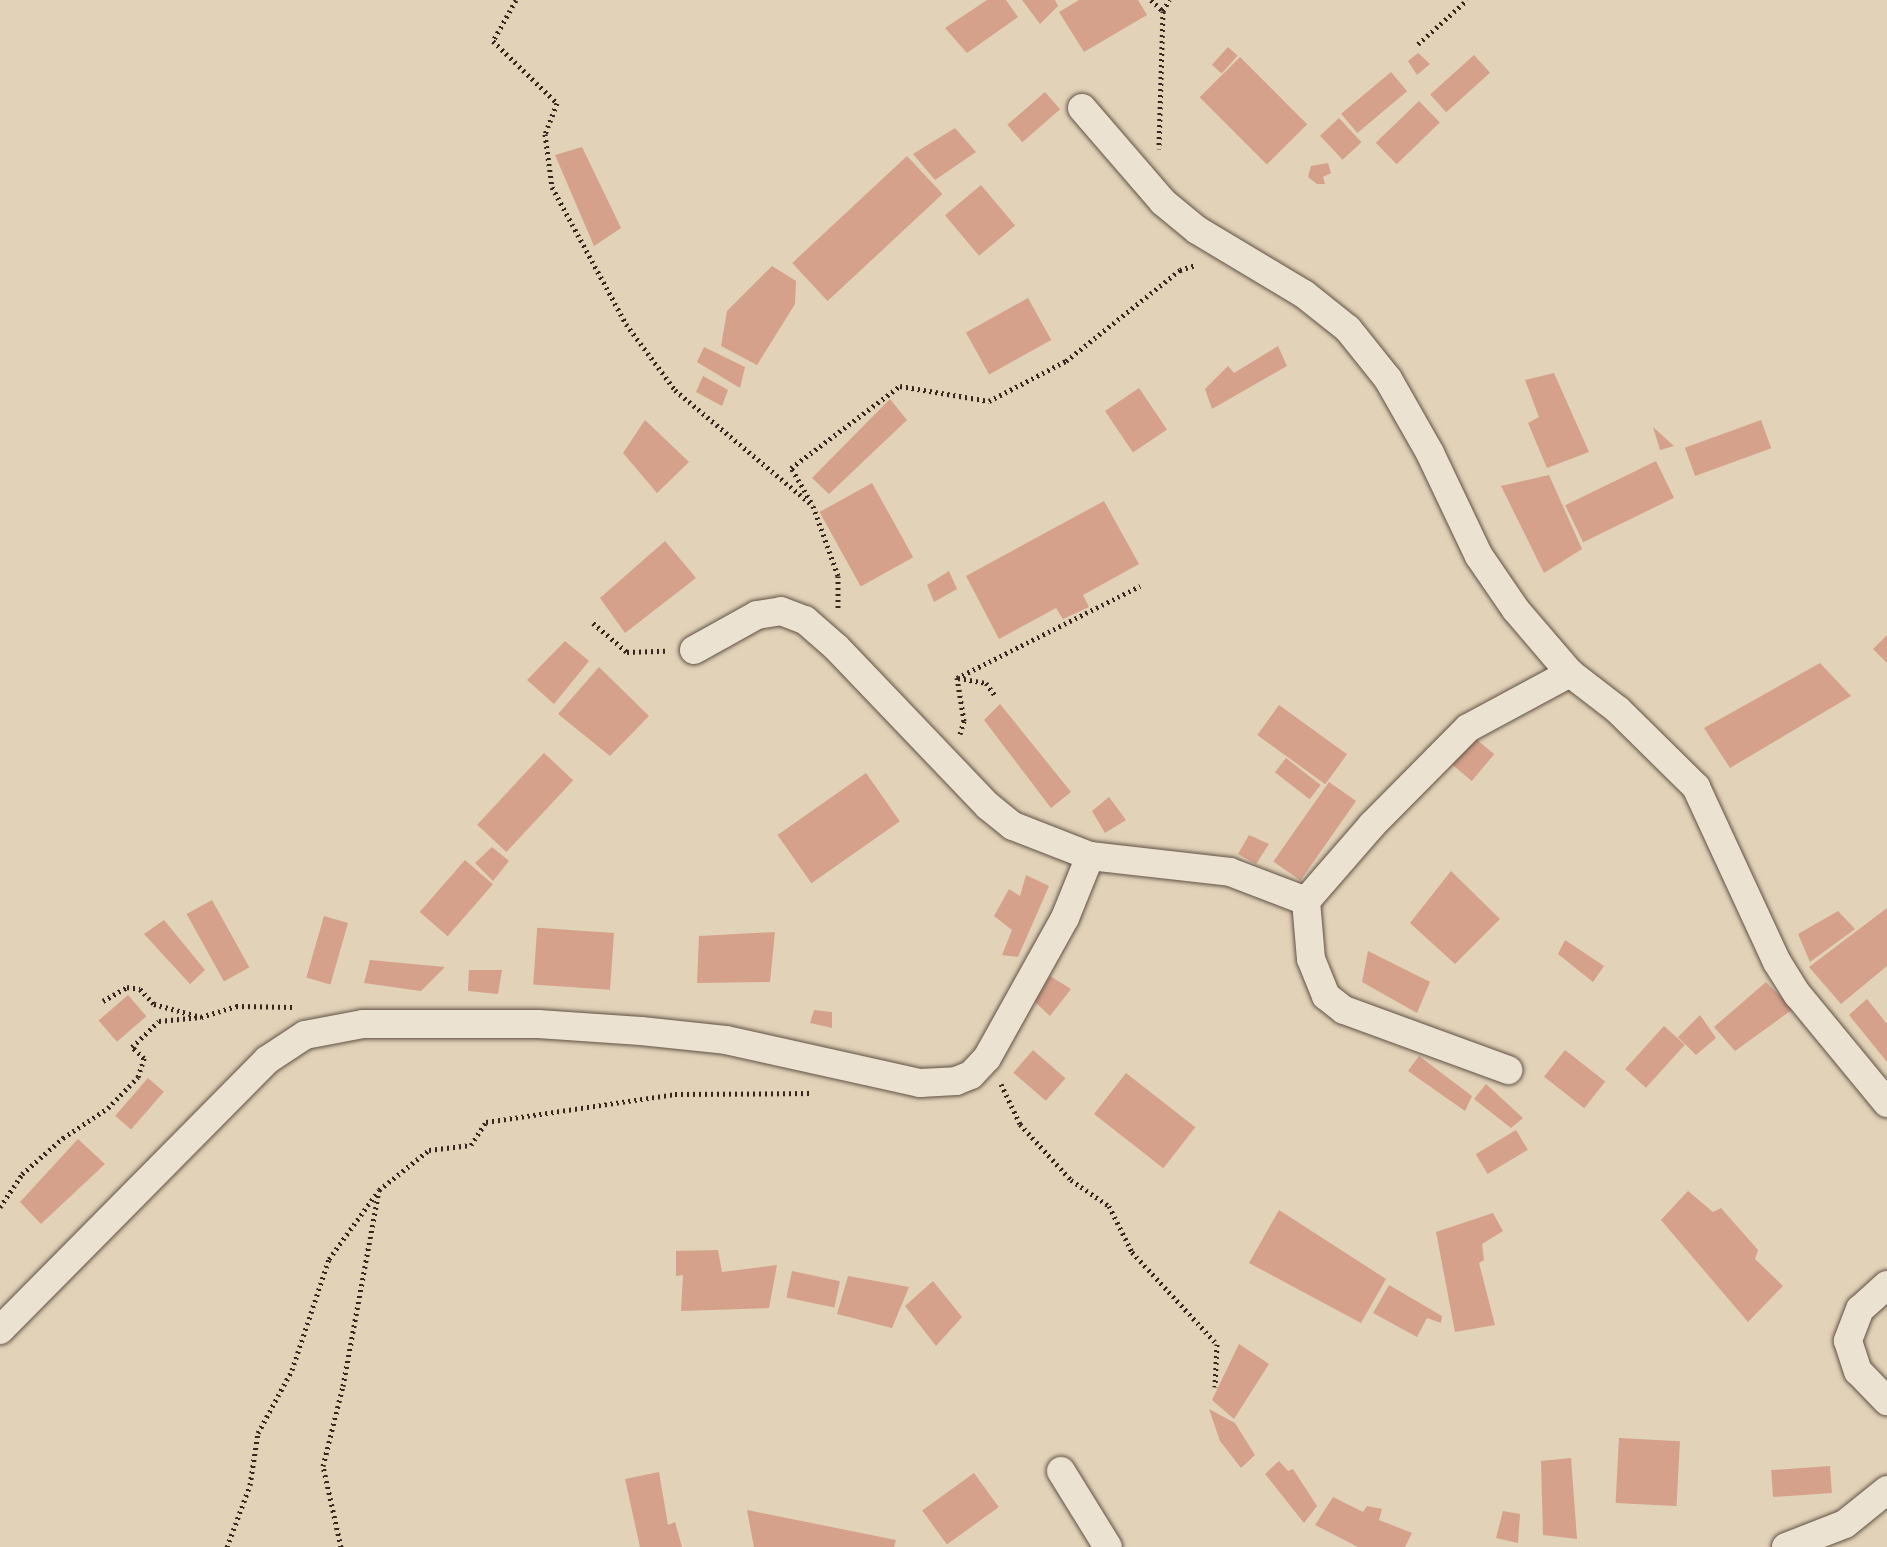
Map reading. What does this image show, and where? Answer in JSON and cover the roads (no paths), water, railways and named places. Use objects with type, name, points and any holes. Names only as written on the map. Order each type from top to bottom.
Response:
[{"type":"street","points":[[1082,108],[1163,202],[1197,230],[1304,294],[1348,329],[1388,379],[1430,453],[1479,556],[1516,610],[1570,673],[1618,710],[1696,787],[1777,962],[1798,995],[1887,1103]]},
{"type":"street","points":[[694,650],[757,615],[781,611],[805,620],[836,647],[988,806],[1013,826],[1090,856],[1230,872],[1306,901]]},
{"type":"street","points":[[1508,1070],[1344,1010],[1326,996],[1311,959],[1306,901],[1372,825],[1468,728],[1570,673]]},
{"type":"street","points":[[0,1330],[267,1060],[305,1035],[363,1024],[538,1024],[726,1040],[920,1083],[956,1081],[971,1075],[987,1058],[1065,918],[1090,856]]},
{"type":"street","points":[[1887,1285],[1860,1309],[1848,1341],[1858,1371],[1887,1401]]},
{"type":"street","points":[[1061,1471],[1108,1547]]},
{"type":"street","points":[[1786,1547],[1845,1524],[1887,1490]]}]
